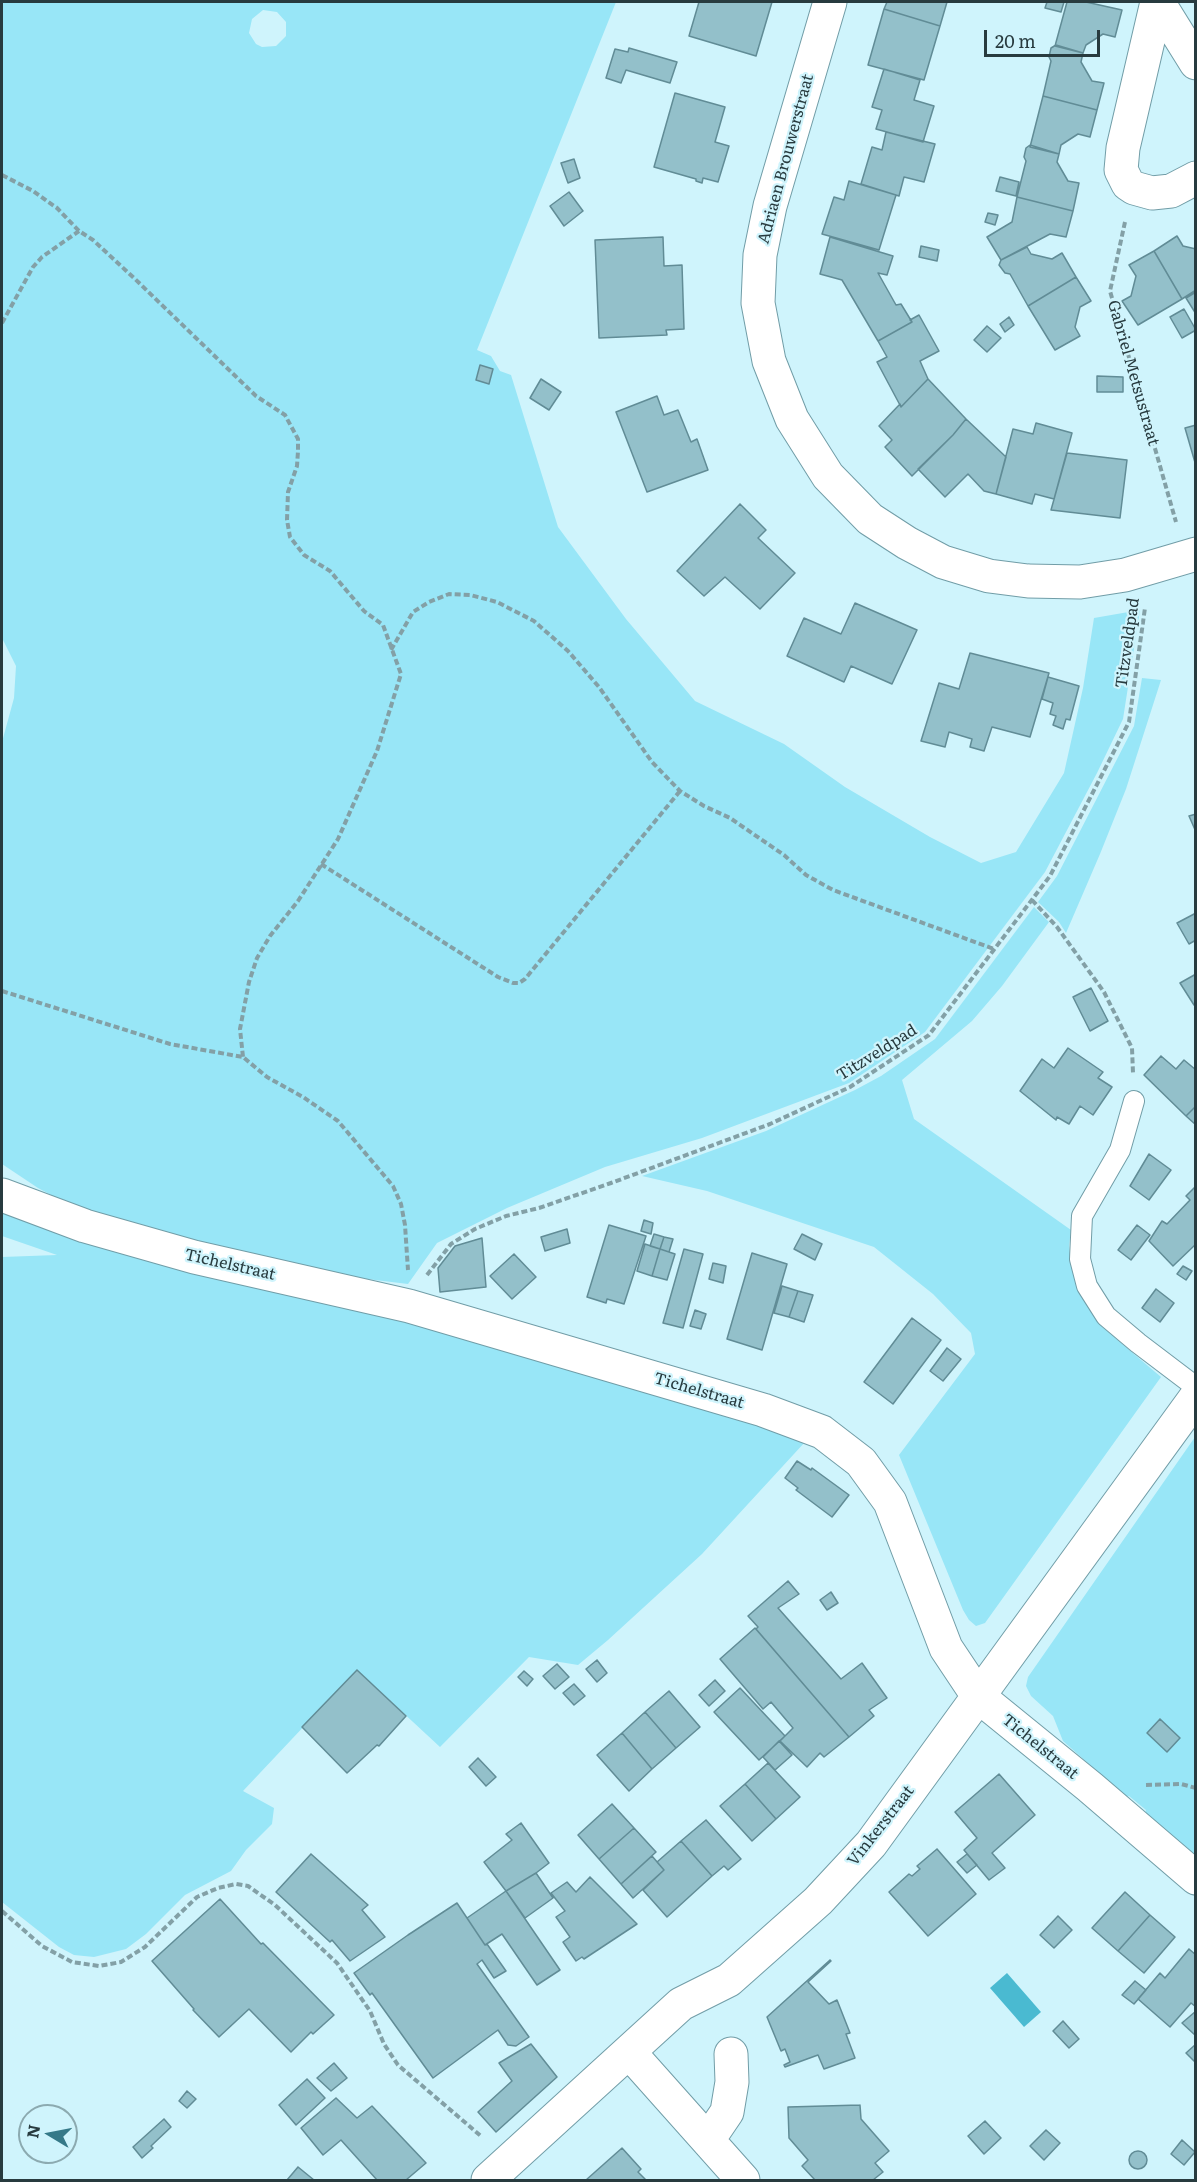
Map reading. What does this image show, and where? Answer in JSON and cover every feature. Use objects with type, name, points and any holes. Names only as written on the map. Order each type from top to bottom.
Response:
[{"type":"street","name":"Adriaen Brouwerstraat","points":[[830,2],[770,206],[760,255],[758,303],[769,361],[792,419],[828,476],[870,519],[907,543],[943,562],[989,576],[1028,581],[1080,582],[1125,575],[1191,556]]},
{"type":"street","points":[[1157,2],[1196,63]]},
{"type":"street","points":[[1157,2],[1120,163],[1124,178],[1134,189],[1142,192],[1171,191],[1196,178]]},
{"type":"street","name":"Tichelstraat","points":[[2,1194],[85,1226],[194,1257],[409,1306],[753,1407],[822,1432],[861,1462],[890,1502],[946,1648],[978,1696],[1090,1787],[1196,1878]]},
{"type":"street","name":"Vinkerstraat","points":[[499,2170],[681,2004],[729,1980],[818,1901],[872,1844],[1196,1397]]},
{"type":"street","points":[[629,2052],[743,2181]]},
{"type":"street","points":[[708,2140],[727,2112],[732,2082],[730,2054]]},
{"type":"lane","points":[[1134,1101],[1120,1150],[1082,1216],[1080,1259],[1087,1286],[1106,1316],[1196,1388]]},
{"type":"path","points":[[2,175],[33,191],[57,208],[79,231],[93,240],[135,279],[256,396],[285,415],[298,439],[297,466],[287,499],[290,537],[303,555],[330,571],[364,611],[382,625],[401,674],[377,751],[338,839],[298,901],[270,936],[257,958],[249,981],[240,1029],[243,1057]]},
{"type":"path","name":"Gabriel Metsustraat","points":[[1134,189],[1110,291],[1191,556]]},
{"type":"path","points":[[2,323],[33,267],[42,257],[79,231]]},
{"type":"path","name":"Titzveldpad","points":[[409,1306],[421,1283],[451,1244],[475,1230],[506,1216],[539,1208],[611,1183],[770,1124],[850,1087],[929,1035],[1050,876],[1129,722],[1151,567]]},
{"type":"path","points":[[391,650],[413,612],[429,602],[449,594],[470,595],[497,602],[534,621],[568,651],[599,687],[652,762],[680,791],[730,818],[784,855],[806,875],[833,890],[994,949]]},
{"type":"path","points":[[321,864],[498,977],[519,983],[525,979],[680,791]]},
{"type":"path","points":[[1032,900],[1051,920],[1104,992],[1132,1048],[1134,1101]]},
{"type":"path","points":[[2,991],[170,1044],[243,1057],[267,1077],[303,1097],[338,1121],[393,1185],[401,1204],[405,1225],[409,1306]]},
{"type":"path","points":[[2,1911],[42,1946],[72,1962],[99,1966],[120,1962],[145,1947],[197,1898],[218,1888],[236,1884],[248,1886],[275,1905],[337,1963],[370,2011],[384,2044],[398,2065],[499,2170]]},
{"type":"shaded area","points":[[2,2],[616,2],[477,350],[491,356],[500,371],[511,375],[558,527],[626,619],[695,701],[784,744],[845,787],[930,837],[981,863],[1016,852],[1064,773],[1083,688],[1094,618],[1140,610],[1123,719],[1097,773],[1045,872],[925,1032],[849,1083],[702,1138],[605,1167],[507,1208],[437,1243],[408,1284],[285,1269],[70,1205],[38,1188],[2,1164],[2,742],[14,698],[16,666],[2,638]],"holes":[[[263,10],[277,12],[286,22],[286,36],[276,46],[262,47],[256,44],[249,33],[252,19]]]},
{"type":"shaded area","points":[[1142,678],[1161,680],[1126,789],[1066,933],[1059,922],[1038,902],[1057,876],[1134,726]]},
{"type":"shaded area","points":[[1034,907],[1049,922],[1002,986],[972,1021],[902,1080],[914,1119],[1071,1230],[1069,1246],[1072,1268],[1080,1292],[1101,1326],[1161,1377],[985,1623],[976,1626],[963,1610],[899,1455],[975,1354],[971,1333],[933,1294],[874,1247],[707,1191],[642,1176],[766,1131],[855,1090],[881,1076],[935,1039]]},
{"type":"shaded area","points":[[2,1208],[485,1341],[761,1422],[805,1442],[702,1554],[608,1640],[578,1665],[529,1657],[440,1747],[357,1670],[243,1791],[274,1808],[272,1824],[246,1850],[231,1871],[185,1895],[146,1934],[126,1949],[94,1957],[74,1955],[59,1947],[2,1902],[2,1257],[57,1255],[2,1236]]},
{"type":"shaded area","points":[[1195,1437],[1195,1858],[1145,1813],[1146,1810],[1129,1796],[1126,1797],[1063,1741],[1053,1716],[1031,1696],[1026,1686],[1028,1677]]},
{"type":"shaded area","points":[[1007,1973],[1041,2012],[1024,2027],[990,1988]]},
{"type":"building","points":[[699,2],[772,2],[756,56],[689,36]]},
{"type":"building","points":[[887,2],[947,2],[940,26],[884,9]]},
{"type":"building","points":[[1047,2],[1064,2],[1061,12],[1045,8]]},
{"type":"building","points":[[1067,2],[1086,2],[1122,10],[1115,37],[1103,34],[1086,45],[1083,53],[1055,46]]},
{"type":"building","points":[[884,9],[940,26],[924,80],[868,65]]},
{"type":"building","points":[[1056,45],[1083,53],[1081,62],[1092,81],[1104,83],[1097,110],[1043,96],[1051,61],[1049,57],[1051,48]]},
{"type":"building","points":[[629,48],[677,62],[670,83],[626,70],[621,83],[606,78],[615,49],[628,52]]},
{"type":"building","points":[[884,69],[920,80],[914,100],[934,106],[923,142],[876,129],[882,110],[872,107]]},
{"type":"building","points":[[675,93],[725,107],[715,142],[729,146],[718,182],[703,178],[702,183],[696,179],[654,167]]},
{"type":"building","points":[[1043,96],[1097,110],[1090,137],[1078,134],[1061,145],[1059,154],[1030,147]]},
{"type":"building","points":[[886,132],[935,144],[924,182],[904,177],[899,196],[861,184],[872,147],[882,150]]},
{"type":"building","points":[[1030,145],[1059,154],[1057,162],[1068,181],[1079,183],[1073,211],[1017,197],[1026,161],[1024,157],[1026,148]]},
{"type":"building","points":[[574,159],[580,178],[568,183],[561,163]]},
{"type":"building","points":[[1000,177],[1019,182],[1016,196],[996,191]]},
{"type":"building","points":[[849,181],[896,195],[879,250],[822,234],[834,197],[844,200]]},
{"type":"building","points":[[569,192],[583,211],[564,226],[550,206]]},
{"type":"building","points":[[1017,197],[1073,211],[1066,237],[1050,234],[1001,260],[987,237],[1012,222]]},
{"type":"building","points":[[988,213],[998,215],[995,225],[985,222]]},
{"type":"building","points":[[1177,236],[1183,246],[1196,249],[1196,290],[1182,299],[1154,251]]},
{"type":"building","points":[[663,237],[664,266],[682,265],[684,329],[666,330],[667,335],[599,338],[595,240]]},
{"type":"building","points":[[830,237],[893,256],[887,275],[878,273],[896,305],[901,304],[912,322],[878,341],[842,280],[820,274]]},
{"type":"building","points":[[921,246],[939,250],[937,261],[919,257]]},
{"type":"building","points":[[1027,247],[1031,254],[1052,259],[1062,253],[1076,277],[1028,306],[1010,274],[1005,273],[999,265],[1001,260]]},
{"type":"building","points":[[1154,251],[1182,299],[1138,325],[1122,301],[1131,296],[1136,276],[1129,265]]},
{"type":"building","points":[[1076,277],[1091,301],[1080,307],[1075,327],[1080,336],[1055,350],[1028,306]]},
{"type":"building","points":[[1196,292],[1196,314],[1186,298]]},
{"type":"building","points":[[1184,309],[1196,330],[1182,338],[1170,317]]},
{"type":"building","points":[[919,315],[939,351],[920,361],[928,379],[901,407],[877,362],[887,357],[878,341],[912,322],[910,320]]},
{"type":"building","points":[[1009,317],[1014,325],[1005,332],[1000,324]]},
{"type":"building","points":[[987,326],[1001,338],[987,352],[974,340]]},
{"type":"building","points":[[480,365],[493,369],[489,384],[476,380]]},
{"type":"building","points":[[1097,376],[1123,377],[1123,392],[1097,392]]},
{"type":"building","points":[[541,379],[561,392],[549,410],[530,398]]},
{"type":"building","points":[[928,379],[966,419],[912,476],[885,447],[892,440],[879,426]]},
{"type":"building","points":[[657,396],[664,415],[678,410],[691,442],[697,439],[708,470],[647,492],[616,412]]},
{"type":"building","points":[[966,419],[1006,457],[996,494],[984,491],[968,474],[945,497],[918,469]]},
{"type":"building","points":[[1036,423],[1072,433],[1054,499],[1035,494],[1032,504],[996,494],[1013,429],[1033,434]]},
{"type":"building","points":[[1196,425],[1196,466],[1185,428]]},
{"type":"building","points":[[1067,453],[1127,460],[1120,518],[1051,510]]},
{"type":"building","points":[[740,504],[766,530],[758,538],[795,573],[760,609],[725,577],[704,596],[677,571]]},
{"type":"building","points":[[855,603],[917,630],[892,684],[851,666],[844,682],[787,656],[804,618],[841,634]]},
{"type":"building","points":[[970,653],[1049,673],[1030,737],[992,727],[984,751],[970,747],[972,739],[949,732],[945,747],[921,741],[939,683],[959,689]]},
{"type":"building","points":[[1048,677],[1079,686],[1070,720],[1066,719],[1063,729],[1053,725],[1056,716],[1050,714],[1053,703],[1042,699]]},
{"type":"building","points":[[1196,814],[1196,832],[1189,816]]},
{"type":"building","points":[[1196,913],[1196,940],[1189,944],[1177,923]]},
{"type":"building","points":[[1196,974],[1196,1004],[1194,1005],[1180,983]]},
{"type":"building","points":[[1091,988],[1108,1021],[1090,1031],[1073,997]]},
{"type":"building","points":[[1068,1048],[1103,1072],[1098,1078],[1112,1087],[1093,1115],[1080,1106],[1069,1124],[1057,1117],[1056,1120],[1020,1091],[1042,1059],[1054,1068]]},
{"type":"building","points":[[1161,1056],[1176,1069],[1184,1060],[1196,1070],[1196,1106],[1186,1116],[1144,1075]]},
{"type":"building","points":[[1196,1106],[1196,1125],[1186,1116]]},
{"type":"building","points":[[1149,1154],[1171,1170],[1149,1200],[1130,1186]]},
{"type":"building","points":[[1196,1186],[1196,1244],[1173,1266],[1149,1241],[1162,1221],[1167,1224],[1190,1200],[1186,1196]]},
{"type":"building","points":[[644,1220],[653,1223],[651,1234],[641,1231]]},
{"type":"building","points":[[609,1225],[646,1236],[624,1304],[607,1299],[606,1303],[587,1297]]},
{"type":"building","points":[[1137,1225],[1150,1235],[1131,1260],[1118,1250]]},
{"type":"building","points":[[567,1229],[570,1243],[545,1251],[541,1237]]},
{"type":"building","points":[[654,1234],[664,1237],[660,1249],[650,1246]]},
{"type":"building","points":[[802,1234],[822,1244],[815,1260],[794,1249]]},
{"type":"building","points":[[664,1237],[673,1239],[669,1252],[660,1249]]},
{"type":"building","points":[[482,1238],[486,1287],[440,1292],[438,1268],[455,1246]]},
{"type":"building","points":[[645,1244],[660,1249],[652,1276],[637,1271]]},
{"type":"building","points":[[660,1249],[675,1254],[667,1280],[652,1276]]},
{"type":"building","points":[[684,1249],[703,1254],[683,1328],[663,1323]]},
{"type":"building","points":[[752,1253],[787,1264],[762,1350],[727,1339]]},
{"type":"building","points":[[514,1254],[536,1277],[512,1299],[490,1276]]},
{"type":"building","points":[[713,1263],[726,1266],[723,1283],[709,1279]]},
{"type":"building","points":[[1183,1266],[1192,1271],[1186,1280],[1177,1274]]},
{"type":"building","points":[[782,1286],[798,1291],[789,1317],[774,1313]]},
{"type":"building","points":[[1156,1289],[1174,1303],[1160,1322],[1142,1308]]},
{"type":"building","points":[[798,1291],[813,1295],[804,1322],[789,1317]]},
{"type":"building","points":[[695,1310],[706,1314],[701,1329],[690,1326]]},
{"type":"building","points":[[912,1318],[941,1340],[893,1404],[864,1382]]},
{"type":"building","points":[[947,1348],[961,1359],[943,1381],[930,1371]]},
{"type":"building","points":[[797,1461],[811,1470],[812,1468],[849,1495],[832,1517],[796,1490],[798,1488],[785,1478]]},
{"type":"building","points":[[788,1581],[799,1594],[778,1608],[841,1679],[862,1663],[887,1698],[869,1710],[874,1716],[849,1737],[756,1629],[758,1627],[748,1616]]},
{"type":"building","points":[[831,1592],[838,1603],[827,1610],[820,1600]]},
{"type":"building","points":[[755,1628],[849,1737],[824,1757],[820,1753],[807,1767],[780,1741],[793,1728],[771,1702],[763,1709],[720,1659]]},
{"type":"building","points":[[597,1660],[607,1673],[597,1682],[586,1669]]},
{"type":"building","points":[[557,1664],[569,1677],[555,1689],[543,1676]]},
{"type":"building","points":[[357,1670],[406,1716],[379,1746],[377,1745],[347,1773],[302,1727]]},
{"type":"building","points":[[524,1671],[533,1679],[527,1686],[518,1677]]},
{"type":"building","points":[[715,1680],[725,1691],[709,1706],[699,1695]]},
{"type":"building","points":[[574,1684],[585,1696],[574,1705],[563,1693]]},
{"type":"building","points":[[740,1688],[785,1736],[759,1760],[714,1712]]},
{"type":"building","points":[[669,1691],[700,1727],[676,1748],[645,1712]]},
{"type":"building","points":[[645,1712],[676,1748],[652,1769],[622,1733]]},
{"type":"building","points":[[1160,1719],[1180,1738],[1167,1752],[1147,1733]]},
{"type":"building","points":[[622,1733],[652,1769],[629,1791],[597,1755]]},
{"type":"building","points":[[779,1741],[792,1755],[775,1770],[763,1757]]},
{"type":"building","points":[[478,1758],[496,1777],[486,1786],[469,1767]]},
{"type":"building","points":[[768,1763],[800,1797],[776,1819],[745,1784]]},
{"type":"building","points":[[999,1774],[1035,1815],[992,1853],[1005,1868],[989,1880],[964,1850],[977,1838],[955,1812]]},
{"type":"building","points":[[745,1784],[776,1819],[752,1841],[720,1806]]},
{"type":"building","points":[[612,1804],[634,1828],[599,1859],[578,1835]]},
{"type":"building","points":[[706,1820],[741,1859],[728,1870],[724,1866],[712,1876],[681,1841]]},
{"type":"building","points":[[521,1823],[549,1863],[506,1891],[484,1862],[512,1840],[506,1834]]},
{"type":"building","points":[[634,1828],[656,1852],[621,1884],[599,1859]]},
{"type":"building","points":[[681,1841],[712,1876],[667,1917],[643,1890],[664,1870],[657,1862]]},
{"type":"building","points":[[937,1849],[976,1894],[928,1936],[889,1892],[909,1874],[912,1876],[920,1869],[917,1866]]},
{"type":"building","points":[[311,1854],[368,1905],[362,1910],[385,1937],[350,1961],[332,1940],[330,1942],[276,1892]]},
{"type":"building","points":[[967,1854],[977,1865],[967,1873],[957,1862]]},
{"type":"building","points":[[652,1856],[664,1870],[633,1898],[621,1884]]},
{"type":"building","points":[[536,1873],[553,1898],[525,1918],[506,1891]]},
{"type":"building","points":[[590,1877],[637,1924],[584,1959],[582,1957],[576,1961],[563,1942],[570,1937],[556,1917],[565,1911],[551,1893],[567,1882],[576,1892]]},
{"type":"building","points":[[506,1891],[560,1970],[537,1985],[502,1934],[485,1945],[467,1918]]},
{"type":"building","points":[[1125,1892],[1150,1915],[1118,1951],[1092,1928]]},
{"type":"building","points":[[220,1899],[261,1944],[263,1943],[334,2015],[313,2034],[311,2032],[291,2052],[249,2009],[219,2037],[152,1961]]},
{"type":"building","points":[[457,1903],[485,1945],[487,1944],[506,1971],[494,1978],[482,1960],[477,1964],[529,2037],[516,2046],[508,2045],[498,2030],[433,2078],[372,1993],[370,1995],[354,1973]]},
{"type":"building","points":[[1150,1915],[1175,1937],[1144,1973],[1118,1951]]},
{"type":"building","points":[[1058,1916],[1072,1930],[1054,1948],[1040,1935]]},
{"type":"building","points":[[1189,1949],[1196,1955],[1196,2007],[1191,2003],[1170,2027],[1138,1999],[1160,1973],[1165,1978]]},
{"type":"building","points":[[830,1960],[808,1982],[829,2004],[837,2000],[850,2033],[846,2034],[855,2058],[824,2069],[818,2055],[785,2067],[784,2065],[790,2062],[785,2049],[781,2051],[767,2017]]},
{"type":"building","points":[[1135,1981],[1146,1990],[1134,2004],[1122,1995]]},
{"type":"building","points":[[1196,2011],[1196,2036],[1182,2023]]},
{"type":"building","points":[[1063,2021],[1079,2039],[1069,2048],[1053,2031]]},
{"type":"building","points":[[531,2044],[557,2077],[496,2132],[478,2112],[512,2081],[499,2063]]},
{"type":"building","points":[[1196,2044],[1196,2063],[1186,2053]]},
{"type":"building","points":[[334,2063],[347,2078],[331,2091],[317,2078]]},
{"type":"building","points":[[307,2079],[325,2098],[296,2125],[279,2105]]},
{"type":"building","points":[[187,2091],[196,2099],[187,2108],[179,2101]]},
{"type":"building","points":[[336,2098],[357,2118],[372,2106],[426,2163],[406,2180],[377,2180],[341,2140],[323,2155],[301,2128]]},
{"type":"building","points":[[860,2105],[861,2119],[889,2151],[875,2163],[883,2172],[873,2180],[815,2180],[802,2166],[808,2160],[789,2138],[788,2107]]},
{"type":"building","points":[[164,2119],[171,2127],[142,2158],[133,2147]]},
{"type":"building","points":[[985,2121],[1001,2138],[984,2154],[968,2136]]},
{"type":"building","points":[[1046,2130],[1060,2143],[1044,2160],[1030,2146]]},
{"type":"building","points":[[1182,2140],[1195,2152],[1184,2165],[1171,2154]]},
{"type":"building","points":[[622,2148],[641,2169],[638,2172],[646,2180],[586,2180]]},
{"type":"building","points":[[1138,2151],[1144,2154],[1147,2160],[1144,2166],[1138,2169],[1132,2166],[1129,2160],[1132,2154]]},
{"type":"building","points":[[298,2167],[314,2180],[287,2180]]}]
